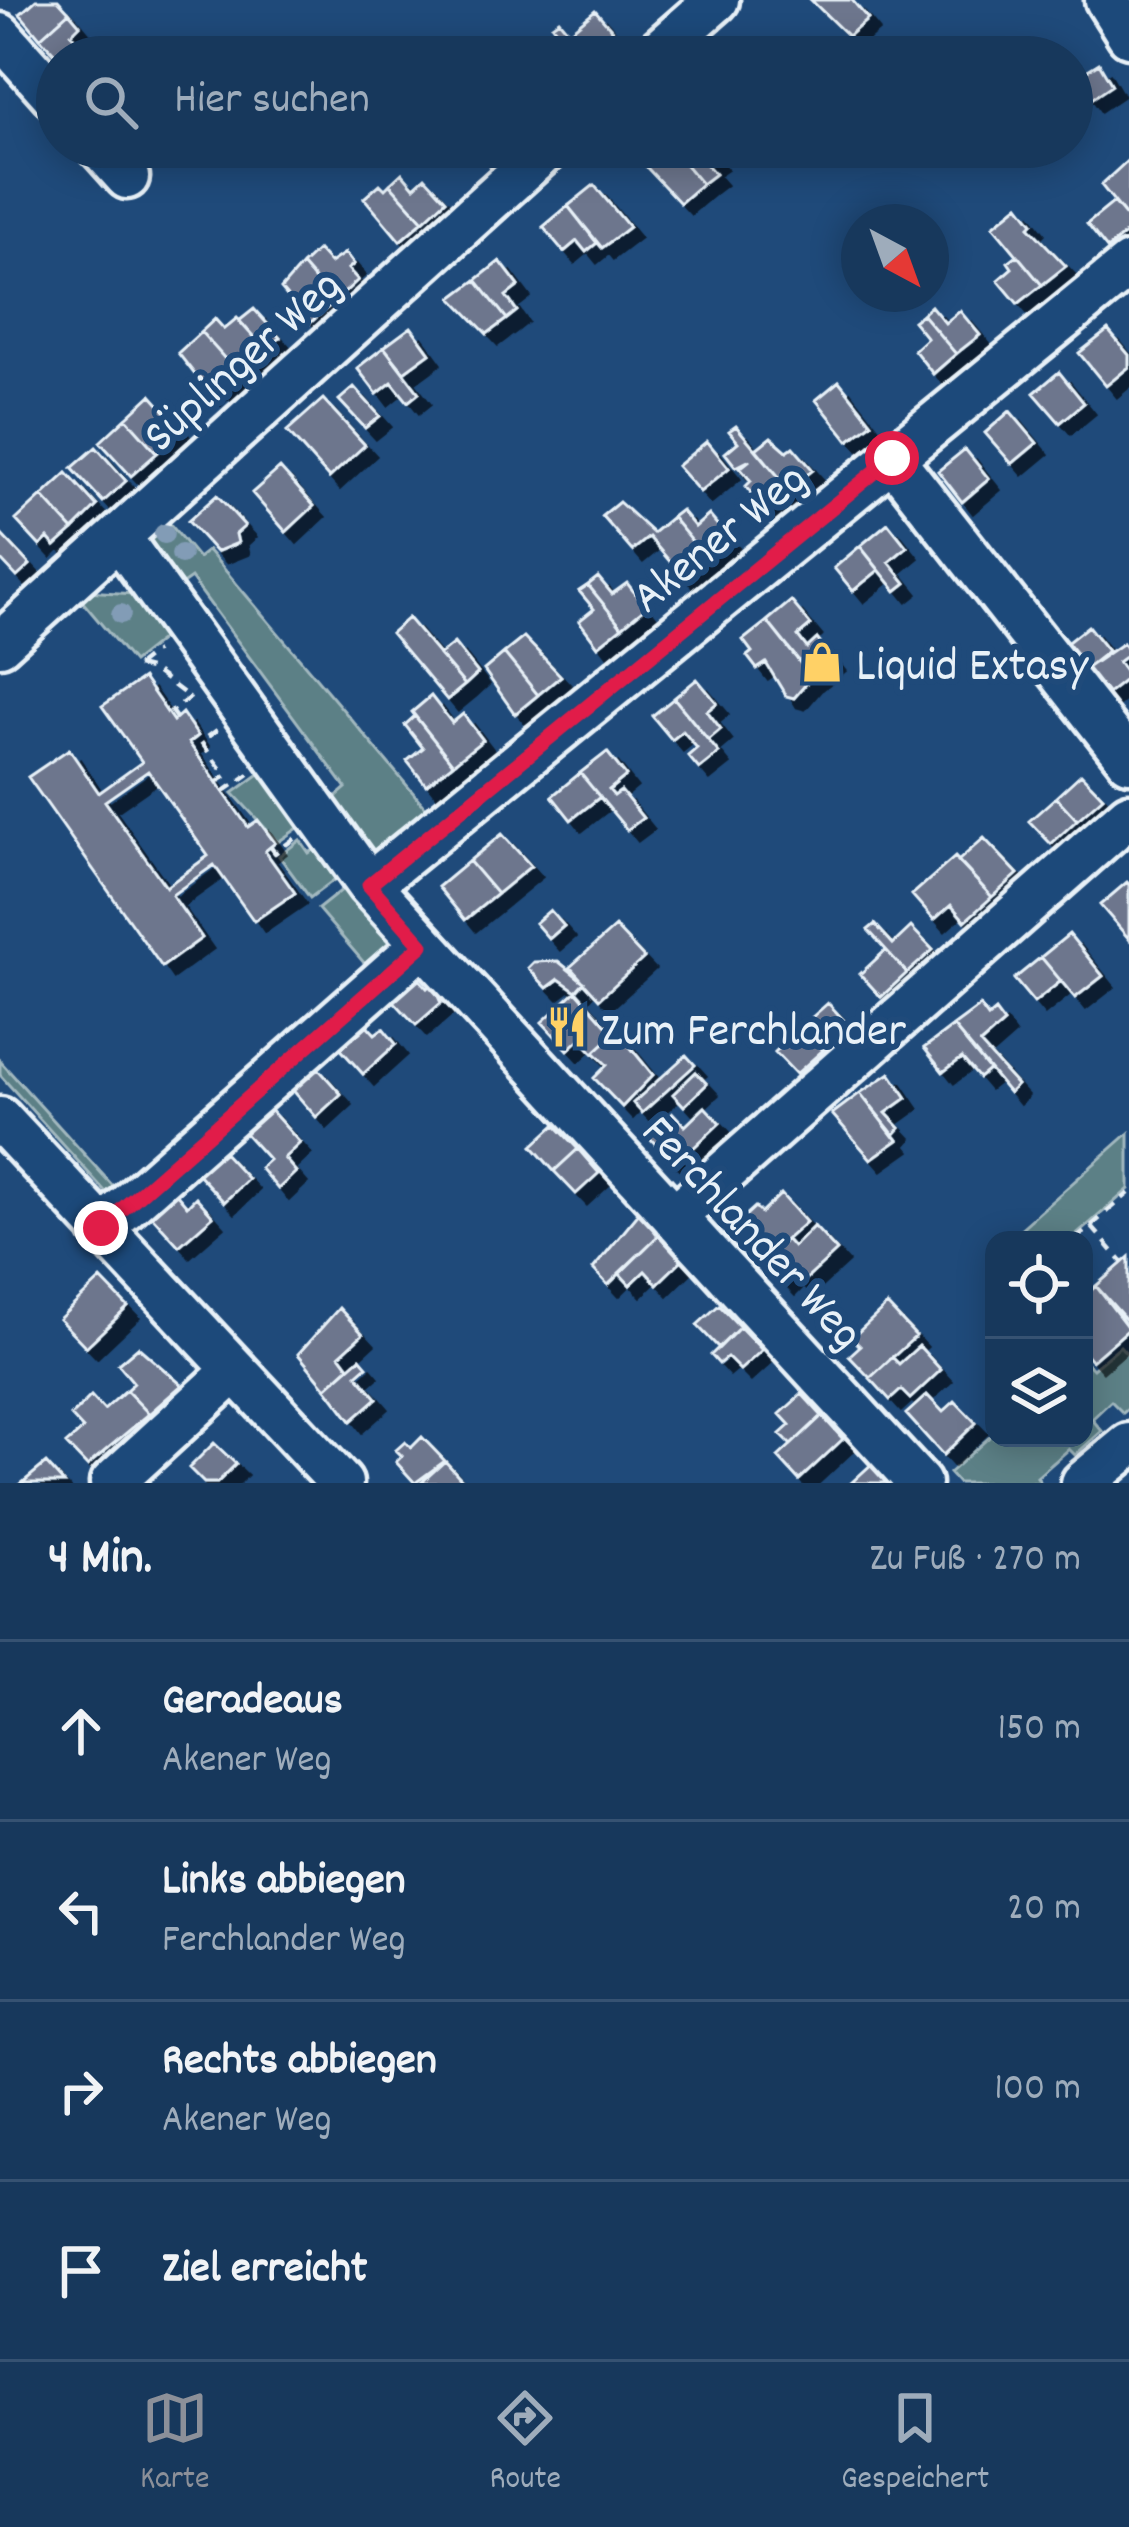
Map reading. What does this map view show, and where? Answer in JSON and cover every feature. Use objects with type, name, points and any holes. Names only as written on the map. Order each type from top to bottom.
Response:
[{"type":"street","points":[[676,36],[717,0]]},
{"type":"street","points":[[0,35],[36,75]]},
{"type":"street","name":"Süplinger Weg","points":[[0,644],[527,168]]},
{"type":"street","name":"Akener Weg","points":[[369,885],[1129,265]]},
{"type":"street","points":[[892,458],[1129,760]]},
{"type":"street","name":"Ferchlander Weg","points":[[118,537],[369,885],[919,1483]]},
{"type":"street","points":[[674,1217],[1129,814]]},
{"type":"street","points":[[101,1228],[422,945]]},
{"type":"street","points":[[0,1119],[341,1483]]},
{"type":"street","points":[[112,1483],[235,1370]]},
{"type":"street","points":[[1083,1483],[1129,1445]]},
{"type":"path","points":[[136,666],[168,679],[187,699],[171,711],[176,718]]},
{"type":"path","points":[[201,742],[226,776],[216,782]]},
{"type":"path","points":[[223,792],[240,780]]},
{"type":"path","points":[[270,847],[275,853],[291,841]]},
{"type":"path","points":[[1085,1231],[1129,1192]]},
{"type":"path","points":[[1091,1226],[1123,1262]]},
{"type":"green space","points":[[160,512],[198,558],[208,550],[432,815],[381,854],[358,850],[324,807],[346,788],[191,578],[171,592],[145,543]]},
{"type":"green space","points":[[76,594],[135,594],[166,636],[133,662]]},
{"type":"green space","points":[[262,772],[301,826],[278,842],[233,793]]},
{"type":"green space","points":[[300,840],[309,853],[317,848],[338,877],[310,898],[279,856]]},
{"type":"green space","points":[[348,885],[380,917],[390,937],[386,962],[377,978],[318,909]]},
{"type":"green space","points":[[0,1061],[122,1196],[113,1200],[0,1075]]},
{"type":"green space","points":[[1129,1133],[1129,1189],[1081,1231],[1018,1231]]},
{"type":"green space","points":[[1120,1346],[1129,1356],[1129,1408],[1123,1413],[1111,1401],[1093,1418],[1093,1369]]},
{"type":"green space","points":[[985,1441],[985,1447],[1084,1447],[1075,1455],[1069,1449],[1037,1477],[1041,1483],[958,1483],[949,1473]]},
{"type":"building","points":[[36,0],[58,0],[69,12],[42,36],[20,14]]},
{"type":"building","points":[[811,0],[852,0],[868,19],[848,36]]},
{"type":"building","points":[[595,10],[617,36],[572,36],[569,32]]},
{"type":"building","points":[[69,12],[80,25],[73,36],[42,36]]},
{"type":"building","points":[[559,20],[572,36],[560,36],[552,25]]},
{"type":"building","points":[[1099,63],[1112,85],[1093,98],[1093,67]]},
{"type":"building","points":[[1127,161],[1129,164],[1129,220],[1101,185]]},
{"type":"building","points":[[647,168],[689,168],[702,184],[680,203]]},
{"type":"building","points":[[689,168],[710,168],[715,174],[702,184]]},
{"type":"building","points":[[402,173],[414,187],[425,177],[446,200],[423,221],[390,184]]},
{"type":"building","points":[[380,184],[385,189],[390,184],[423,221],[400,241],[364,198]]},
{"type":"building","points":[[594,185],[629,227],[602,248],[568,206]]},
{"type":"building","points":[[1114,202],[1129,220],[1129,231],[1107,249],[1087,224]]},
{"type":"building","points":[[1019,205],[1033,223],[1029,227],[1066,266],[1042,285],[993,226]]},
{"type":"building","points":[[568,206],[597,243],[586,252],[577,241],[564,252],[543,227]]},
{"type":"building","points":[[318,250],[330,263],[345,253],[354,264],[348,269],[358,280],[334,302],[302,265]]},
{"type":"building","points":[[1017,255],[1042,285],[1018,304],[998,280],[1012,268],[1008,262]]},
{"type":"building","points":[[500,261],[519,286],[506,296],[517,311],[507,319],[476,280]]},
{"type":"building","points":[[302,265],[334,302],[310,323],[281,289]]},
{"type":"building","points":[[476,280],[507,319],[487,334],[452,298]]},
{"type":"building","points":[[254,309],[280,338],[266,351],[239,321]]},
{"type":"building","points":[[960,311],[980,335],[956,354],[922,314],[936,312],[945,323]]},
{"type":"building","points":[[922,314],[956,354],[933,374],[914,350],[927,338],[913,321]]},
{"type":"building","points":[[237,318],[268,353],[241,377],[201,332],[215,319],[224,329]]},
{"type":"building","points":[[411,327],[430,353],[404,372],[384,347]]},
{"type":"building","points":[[1108,330],[1129,355],[1129,367],[1106,386],[1079,353]]},
{"type":"building","points":[[201,332],[241,377],[224,393],[218,386],[210,394],[178,353]]},
{"type":"building","points":[[384,347],[419,393],[408,402],[392,382],[377,394],[357,368]]},
{"type":"building","points":[[1059,372],[1084,403],[1060,423],[1034,393]]},
{"type":"building","points":[[839,381],[872,423],[849,441],[816,400]]},
{"type":"building","points":[[354,387],[380,416],[365,428],[339,400]]},
{"type":"building","points":[[151,395],[182,430],[157,453],[126,418]]},
{"type":"building","points":[[323,399],[365,445],[329,478],[287,431]]},
{"type":"building","points":[[1010,411],[1037,443],[1012,464],[985,433]]},
{"type":"building","points":[[126,418],[157,453],[131,476],[100,442]]},
{"type":"building","points":[[736,426],[789,489],[765,510],[746,486],[751,481],[740,468],[750,460],[736,467],[725,453],[738,442],[729,431]]},
{"type":"building","points":[[771,437],[787,451],[793,447],[813,470],[789,489],[756,449]]},
{"type":"building","points":[[707,441],[729,468],[700,492],[677,466]]},
{"type":"building","points":[[96,447],[126,481],[103,502],[72,468]]},
{"type":"building","points":[[965,449],[989,479],[962,502],[938,471]]},
{"type":"building","points":[[280,468],[314,506],[286,532],[252,493]]},
{"type":"building","points":[[67,473],[97,506],[73,530],[42,496]]},
{"type":"building","points":[[217,495],[245,526],[236,534],[238,543],[216,552],[188,521]]},
{"type":"building","points":[[42,496],[73,530],[55,546],[48,538],[40,546],[16,520]]},
{"type":"building","points":[[619,502],[653,533],[672,517],[706,558],[683,577],[649,537],[632,551],[602,516]]},
{"type":"building","points":[[681,510],[695,527],[709,515],[729,539],[706,558],[672,517]]},
{"type":"building","points":[[888,523],[907,547],[889,562],[906,583],[896,591],[860,546]]},
{"type":"building","points":[[0,533],[30,565],[17,577],[0,559]]},
{"type":"building","points":[[860,546],[879,570],[853,591],[834,568]]},
{"type":"building","points":[[598,577],[612,594],[627,583],[646,607],[622,627],[588,585]]},
{"type":"building","points":[[588,585],[622,627],[598,646],[579,621],[594,609],[579,591]]},
{"type":"building","points":[[791,601],[811,625],[798,636],[807,648],[817,639],[834,660],[812,678],[767,621]]},
{"type":"building","points":[[408,618],[465,685],[447,700],[391,633]]},
{"type":"building","points":[[767,621],[812,677],[794,698],[786,696],[766,663],[757,669],[747,656],[752,652],[743,640]]},
{"type":"building","points":[[1088,626],[1108,651],[1084,670],[1064,645]]},
{"type":"building","points":[[524,637],[561,676],[538,695],[504,653]]},
{"type":"building","points":[[454,643],[478,673],[465,685],[439,655]]},
{"type":"building","points":[[1123,643],[1129,654],[1118,662],[1129,677],[1105,696],[1084,670]]},
{"type":"building","points":[[504,653],[538,695],[515,714],[484,670]]},
{"type":"building","points":[[143,678],[173,721],[182,713],[198,736],[189,743],[248,827],[258,820],[275,843],[265,851],[295,893],[254,921],[214,865],[172,895],[202,938],[162,967],[28,777],[69,749],[99,793],[142,762],[102,706]],"holes":[[[148,771],[208,856],[166,887],[105,801]]]},
{"type":"building","points":[[697,679],[717,703],[707,711],[721,729],[708,740],[674,698]]},
{"type":"building","points":[[431,696],[452,723],[463,714],[483,740],[453,764],[412,712]]},
{"type":"building","points":[[674,698],[719,753],[699,769],[688,756],[697,748],[683,731],[672,740],[652,716]]},
{"type":"building","points":[[415,716],[453,764],[426,785],[407,761],[423,748],[405,725]]},
{"type":"building","points":[[607,752],[626,776],[609,790],[614,796],[621,791],[643,818],[627,830],[580,773]]},
{"type":"building","points":[[580,773],[600,797],[571,820],[552,796]]},
{"type":"building","points":[[1081,774],[1103,797],[1077,820],[1056,797]]},
{"type":"building","points":[[1056,797],[1077,820],[1051,844],[1029,821]]},
{"type":"building","points":[[502,834],[531,866],[497,894],[469,861]]},
{"type":"building","points":[[984,838],[1018,874],[992,897],[958,861]]},
{"type":"building","points":[[955,857],[992,897],[965,921],[951,905],[934,920],[912,895]]},
{"type":"building","points":[[469,861],[497,894],[465,920],[438,887]]},
{"type":"building","points":[[1129,884],[1129,939],[1100,905]]},
{"type":"building","points":[[550,910],[564,926],[549,939],[535,923]]},
{"type":"building","points":[[875,924],[893,944],[911,927],[933,950],[907,973],[868,930]]},
{"type":"building","points":[[615,927],[644,958],[599,999],[570,967]]},
{"type":"building","points":[[1069,934],[1103,976],[1075,998],[1041,957]]},
{"type":"building","points":[[886,950],[907,973],[881,997],[860,974]]},
{"type":"building","points":[[1041,957],[1061,981],[1034,1003],[1014,979]]},
{"type":"building","points":[[558,961],[584,982],[576,991],[559,979],[547,988],[528,968],[534,962]]},
{"type":"building","points":[[414,974],[427,988],[432,983],[441,1003],[416,1025],[390,997]]},
{"type":"building","points":[[576,991],[614,1034],[593,1053],[580,1039],[568,1050],[542,1022]]},
{"type":"building","points":[[828,1003],[849,1026],[823,1050],[801,1027]]},
{"type":"building","points":[[980,1006],[988,1017],[995,1011],[1004,1023],[980,1044],[1017,1085],[1009,1093],[953,1026]]},
{"type":"building","points":[[363,1021],[375,1034],[383,1028],[396,1044],[363,1074],[337,1045]]},
{"type":"building","points":[[953,1026],[989,1070],[979,1078],[962,1058],[943,1072],[924,1048]]},
{"type":"building","points":[[801,1027],[823,1050],[796,1074],[775,1052]]},
{"type":"building","points":[[617,1031],[653,1075],[622,1107],[594,1078],[607,1065],[594,1052]]},
{"type":"building","points":[[686,1055],[695,1065],[642,1113],[633,1103]]},
{"type":"building","points":[[315,1065],[341,1094],[316,1117],[290,1087]]},
{"type":"building","points":[[696,1072],[707,1084],[684,1106],[673,1094]]},
{"type":"building","points":[[890,1073],[907,1098],[886,1113],[900,1128],[893,1136],[860,1093]]},
{"type":"building","points":[[860,1093],[898,1140],[871,1159],[832,1114]]},
{"type":"building","points":[[268,1107],[300,1143],[284,1158],[296,1172],[278,1189],[260,1168],[269,1160],[242,1130]]},
{"type":"building","points":[[705,1107],[720,1123],[675,1165],[648,1136],[673,1113],[685,1126]]},
{"type":"building","points":[[555,1125],[578,1149],[554,1171],[532,1146]]},
{"type":"building","points":[[578,1149],[599,1173],[576,1194],[554,1171]]},
{"type":"building","points":[[221,1150],[248,1179],[224,1202],[197,1173]]},
{"type":"building","points":[[176,1193],[187,1206],[196,1197],[213,1216],[179,1246],[151,1215]]},
{"type":"building","points":[[781,1194],[806,1222],[763,1260],[739,1235],[751,1224],[744,1217],[755,1207],[761,1213]]},
{"type":"building","points":[[640,1212],[660,1234],[608,1285],[593,1269]]},
{"type":"building","points":[[814,1226],[837,1251],[801,1284],[793,1275],[784,1284],[762,1261],[786,1239],[793,1247]]},
{"type":"building","points":[[660,1234],[684,1258],[657,1284],[645,1271],[630,1285],[619,1273]]},
{"type":"building","points":[[1129,1257],[1129,1323],[1096,1286]]},
{"type":"building","points":[[101,1279],[128,1307],[86,1347],[59,1319]]},
{"type":"building","points":[[1096,1286],[1129,1329],[1093,1360],[1093,1339]]},
{"type":"building","points":[[719,1305],[740,1327],[719,1348],[697,1325]]},
{"type":"building","points":[[887,1305],[916,1336],[870,1378],[849,1356],[860,1346],[852,1338]]},
{"type":"building","points":[[339,1308],[363,1334],[340,1355],[349,1367],[326,1388],[298,1354]]},
{"type":"building","points":[[740,1327],[762,1350],[740,1370],[727,1357],[719,1364],[711,1355]]},
{"type":"building","points":[[919,1346],[941,1370],[910,1399],[901,1390],[890,1400],[870,1378],[892,1357],[899,1364]]},
{"type":"building","points":[[138,1347],[182,1385],[149,1414],[126,1390],[134,1383],[118,1364]]},
{"type":"building","points":[[360,1358],[367,1366],[357,1375],[377,1398],[351,1421],[326,1388]]},
{"type":"building","points":[[126,1390],[149,1414],[87,1466],[66,1444],[83,1429],[71,1416],[91,1396],[104,1410]]},
{"type":"building","points":[[802,1394],[822,1416],[791,1445],[780,1434],[790,1425],[780,1414]]},
{"type":"building","points":[[927,1395],[943,1412],[955,1401],[976,1423],[943,1455],[906,1414]]},
{"type":"building","points":[[822,1416],[843,1439],[799,1480],[778,1457]]},
{"type":"building","points":[[422,1437],[445,1461],[415,1483],[396,1462],[402,1456],[396,1450],[405,1442],[411,1448]]},
{"type":"building","points":[[214,1443],[236,1464],[217,1483],[204,1483],[189,1468]]},
{"type":"building","points":[[445,1461],[465,1483],[421,1483]]},
{"type":"building","points":[[874,1462],[892,1483],[851,1483]]},
{"type":"building","points":[[46,1463],[64,1483],[22,1483]]},
{"type":"place","name":"Liquid Extasy","points":[[822,662]]},
{"type":"place","name":"Zum Ferchlander","points":[[567,1027]]},
{"type":"route","points":[[101,1228],[422,945],[369,885],[892,458]]}]
